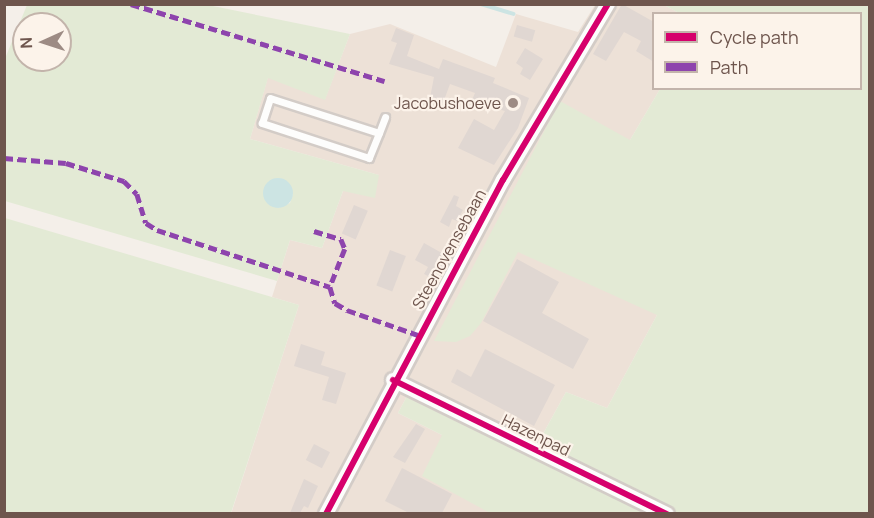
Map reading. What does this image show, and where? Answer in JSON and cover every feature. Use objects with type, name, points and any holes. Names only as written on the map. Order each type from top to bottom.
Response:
[{"type":"street","name":"Steenovensebaan","points":[[326,513],[393,380],[502,180],[608,4]]},
{"type":"street","name":"Hazenpad","points":[[393,380],[667,513]]},
{"type":"lane","points":[[379,133],[270,98],[262,123],[369,158],[379,133],[385,117]]},
{"type":"shaded area","points":[[595,5],[664,5],[677,12],[652,12],[652,90],[659,90],[630,140],[657,315],[607,408],[566,392],[538,443],[527,454],[407,396],[398,413],[442,435],[490,513],[231,514],[299,305],[272,297],[290,240],[322,248],[343,191],[379,175],[250,139],[268,77],[325,99],[350,34],[390,24],[496,67],[516,14],[578,32]]},
{"type":"green space","points":[[27,5],[208,5],[350,34],[325,100],[268,78],[250,139],[379,175],[375,198],[343,191],[322,248],[290,240],[277,281],[5,201],[4,61],[12,42],[12,72],[72,72],[72,12],[24,12]],"holes":[[[269,182],[293,194],[290,203],[278,208],[264,198]]]},
{"type":"green space","points":[[664,5],[869,5],[869,513],[678,513],[538,443],[566,392],[607,408],[657,315],[518,252],[481,323],[470,336],[456,342],[434,341],[560,101],[630,140],[659,90],[862,90],[862,12],[677,12]]},
{"type":"green space","points":[[5,218],[299,305],[231,513],[5,513]]},
{"type":"green space","points":[[407,396],[647,513],[490,513],[422,476],[442,435],[398,413]]},
{"type":"water","points":[[278,178],[284,179],[292,187],[292,199],[284,207],[278,208],[272,207],[264,199],[263,193],[264,187],[272,179]]},
{"type":"building","points":[[622,4],[652,21],[652,61],[636,51],[641,41],[624,32],[606,61],[593,54]]},
{"type":"building","points":[[517,25],[535,30],[532,42],[514,37]]},
{"type":"building","points":[[396,28],[414,35],[407,56],[439,69],[443,59],[495,78],[493,83],[529,98],[518,128],[494,165],[458,148],[474,119],[494,130],[505,111],[471,102],[475,93],[450,84],[443,103],[430,98],[434,77],[389,64],[397,43],[391,41]]},
{"type":"building","points":[[525,48],[543,59],[530,80],[520,74],[523,68],[516,63]]},
{"type":"building","points":[[454,195],[459,197],[456,206],[463,210],[457,221],[452,219],[449,227],[440,222]]},
{"type":"building","points":[[354,205],[368,211],[356,239],[342,234]]},
{"type":"building","points":[[424,243],[449,257],[438,281],[424,274],[428,267],[415,260]]},
{"type":"building","points":[[390,250],[406,256],[392,292],[376,285]]},
{"type":"building","points":[[517,259],[559,282],[542,313],[589,339],[573,369],[483,321]]},
{"type":"building","points":[[301,344],[325,352],[321,365],[346,373],[336,404],[322,400],[329,377],[294,366]]},
{"type":"building","points":[[485,349],[555,385],[534,426],[451,382],[457,369],[471,377]]},
{"type":"building","points":[[416,424],[425,429],[405,463],[393,457]]},
{"type":"building","points":[[314,444],[330,452],[322,468],[306,460]]},
{"type":"building","points":[[402,468],[452,494],[442,513],[409,513],[385,501]]},
{"type":"building","points":[[304,479],[318,486],[308,508],[304,506],[300,513],[290,513]]},
{"type":"waterway","points":[[481,4],[514,14]]},
{"type":"marked path","points":[[131,4],[385,81]]},
{"type":"marked path","points":[[4,158],[66,163],[124,181],[137,194],[146,223],[157,230],[330,287],[335,303],[347,310],[418,335]]},
{"type":"marked path","points":[[314,231],[341,239],[345,249],[330,287]]},
{"type":"cycle path","points":[[326,514],[503,180],[608,4]]},
{"type":"cycle path","points":[[393,380],[667,514]]},
{"type":"place","name":"Jacobushoeve","points":[[513,103]]}]
